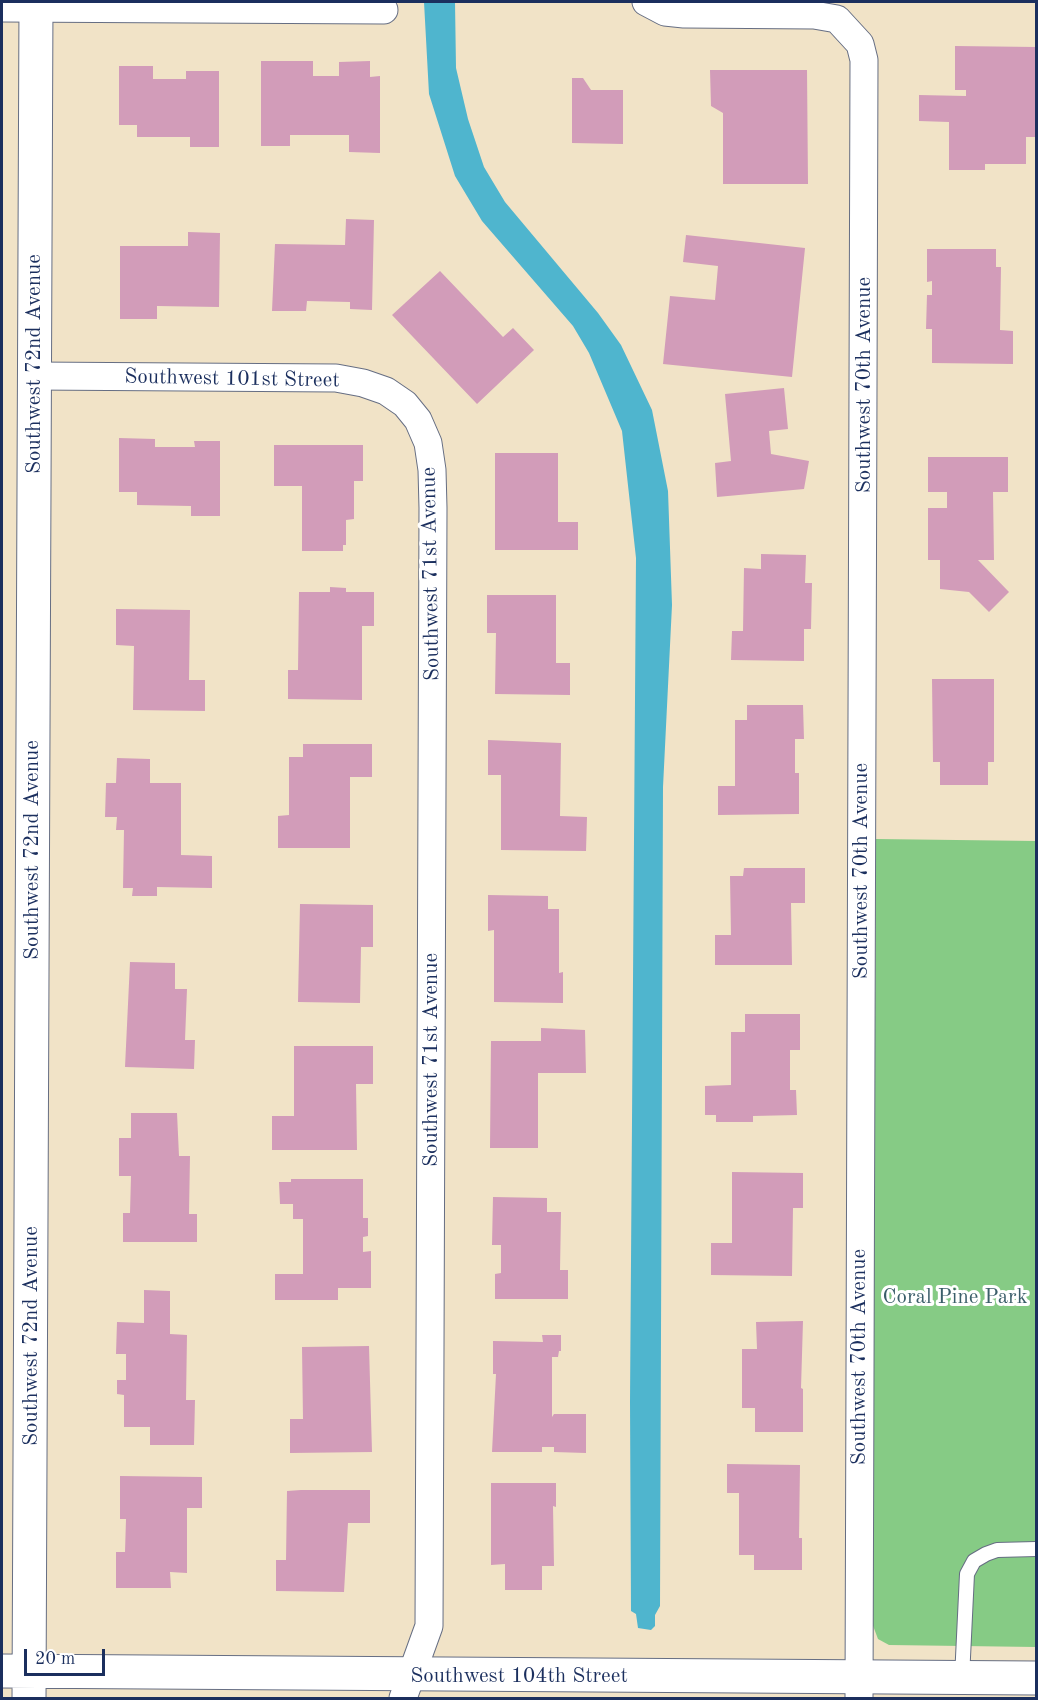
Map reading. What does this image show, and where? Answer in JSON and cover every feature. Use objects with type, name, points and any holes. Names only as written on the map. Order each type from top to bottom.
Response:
[{"type":"street","points":[[2,8],[36,4],[384,10]]},
{"type":"street","name":"Southwest 72nd Avenue","points":[[20,1680],[36,4]]},
{"type":"street","name":"Southwest 70th Avenue","points":[[648,4],[665,12],[684,14],[814,15],[837,20],[860,44],[865,80],[859,1688]]},
{"type":"street","name":"Southwest 101st Street","points":[[33,376],[336,378],[386,391],[405,404],[418,420]]},
{"type":"street","name":"Southwest 71st Avenue","points":[[408,1687],[426,1639],[429,1614],[433,508],[432,470],[428,443],[418,420]]},
{"type":"street","name":"Southwest 104th Street","points":[[20,1680],[408,1687],[859,1688],[963,1678],[1036,1678]]},
{"type":"lane","points":[[963,1678],[966,1574],[974,1561],[986,1554],[1005,1549],[1036,1549]]},
{"type":"green space","name":"Coral Pine Park","points":[[876,839],[1036,841],[1036,1647],[889,1645],[878,1639],[872,1623]]},
{"type":"water","points":[[424,2],[455,2],[456,68],[468,119],[484,167],[505,202],[598,313],[621,345],[652,410],[668,491],[672,605],[663,787],[660,1606],[655,1615],[655,1626],[651,1630],[638,1628],[636,1614],[631,1611],[630,1401],[636,558],[622,431],[589,353],[573,326],[482,221],[455,176],[429,94]]},
{"type":"building","points":[[955,46],[1036,47],[1036,137],[1026,137],[1026,164],[985,164],[985,170],[949,170],[949,122],[919,121],[919,95],[966,96],[966,90],[955,90]]},
{"type":"building","points":[[261,61],[313,61],[313,76],[339,76],[339,62],[370,61],[370,77],[380,76],[380,153],[349,152],[349,135],[290,135],[290,146],[261,146]]},
{"type":"building","points":[[119,66],[153,66],[153,79],[186,79],[186,71],[219,71],[219,147],[190,147],[190,137],[137,137],[137,125],[119,125]]},
{"type":"building","points":[[710,70],[807,70],[808,184],[723,184],[723,113],[711,106]]},
{"type":"building","points":[[572,78],[583,78],[591,90],[623,90],[623,144],[572,143]]},
{"type":"building","points":[[346,219],[374,220],[372,310],[350,309],[350,302],[307,301],[306,311],[272,311],[275,244],[345,245]]},
{"type":"building","points":[[188,232],[220,233],[219,307],[157,306],[157,319],[120,319],[120,246],[188,246]]},
{"type":"building","points":[[686,235],[805,248],[792,377],[663,364],[670,296],[715,300],[718,266],[683,262]]},
{"type":"building","points":[[927,249],[996,249],[996,267],[1001,267],[1000,330],[1013,331],[1013,364],[932,363],[932,329],[926,329],[927,295],[932,295],[932,281],[927,282]]},
{"type":"building","points":[[440,271],[503,337],[513,328],[534,350],[477,404],[392,315]]},
{"type":"building","points":[[784,388],[788,429],[769,431],[771,454],[809,461],[804,489],[717,497],[715,463],[731,461],[725,394]]},
{"type":"building","points":[[119,438],[155,439],[155,447],[195,447],[194,441],[220,441],[220,516],[191,516],[191,506],[137,505],[137,492],[119,492]]},
{"type":"building","points":[[274,445],[363,445],[363,481],[354,481],[354,519],[346,520],[346,545],[343,545],[343,551],[302,551],[302,486],[274,486]]},
{"type":"building","points":[[495,453],[558,453],[558,522],[578,522],[578,550],[495,550]]},
{"type":"building","points":[[928,457],[1008,457],[1008,492],[993,492],[994,560],[978,560],[1009,592],[989,612],[969,592],[940,589],[940,560],[928,560],[928,508],[947,508],[947,492],[928,492]]},
{"type":"building","points":[[761,554],[806,555],[805,583],[812,583],[811,629],[804,629],[804,661],[731,660],[732,631],[743,631],[744,568],[761,569]]},
{"type":"building","points":[[330,587],[346,588],[346,592],[374,592],[374,626],[362,626],[362,700],[288,699],[288,670],[298,670],[299,592],[330,592]]},
{"type":"building","points":[[487,595],[556,595],[556,663],[570,663],[570,695],[495,694],[496,633],[487,633]]},
{"type":"building","points":[[116,609],[190,610],[189,680],[205,680],[205,711],[133,710],[134,646],[116,645]]},
{"type":"building","points":[[932,679],[994,679],[994,762],[988,762],[988,785],[940,785],[940,762],[933,762]]},
{"type":"building","points":[[747,705],[803,705],[804,739],[795,739],[795,773],[799,773],[799,814],[718,815],[718,786],[735,786],[735,720],[747,720]]},
{"type":"building","points":[[488,740],[561,743],[560,816],[587,817],[586,851],[501,850],[501,775],[488,775]]},
{"type":"building","points":[[303,744],[372,744],[372,777],[350,777],[350,848],[278,848],[278,816],[289,815],[289,757],[303,757]]},
{"type":"building","points":[[117,758],[150,759],[150,783],[181,783],[181,855],[212,856],[212,888],[157,887],[157,896],[132,896],[133,888],[123,888],[124,830],[116,830],[117,817],[105,817],[106,783],[116,783]]},
{"type":"building","points":[[744,868],[805,868],[805,903],[791,903],[792,965],[715,965],[715,935],[731,935],[730,876],[743,876]]},
{"type":"building","points":[[488,895],[548,896],[548,909],[559,909],[559,973],[563,972],[563,1003],[494,1002],[494,930],[488,931]]},
{"type":"building","points":[[300,904],[373,905],[373,947],[361,947],[360,1003],[298,1002]]},
{"type":"building","points":[[130,962],[175,963],[175,989],[187,989],[185,1040],[195,1040],[194,1069],[125,1067]]},
{"type":"building","points":[[745,1014],[800,1014],[800,1050],[790,1050],[790,1090],[796,1090],[797,1115],[753,1116],[753,1122],[716,1122],[716,1115],[705,1115],[705,1086],[731,1085],[731,1032],[745,1032]]},
{"type":"building","points":[[541,1028],[585,1030],[586,1073],[538,1073],[538,1148],[490,1148],[491,1041],[541,1041]]},
{"type":"building","points":[[294,1046],[373,1046],[373,1084],[356,1084],[357,1150],[272,1150],[272,1116],[294,1116]]},
{"type":"building","points":[[131,1113],[177,1113],[179,1156],[190,1156],[189,1214],[197,1214],[197,1242],[123,1242],[123,1213],[130,1213],[131,1176],[119,1176],[119,1138],[131,1138]]},
{"type":"building","points":[[732,1172],[803,1173],[803,1208],[793,1208],[792,1276],[711,1275],[711,1243],[732,1243]]},
{"type":"building","points":[[291,1179],[363,1179],[363,1218],[368,1218],[368,1236],[363,1237],[363,1252],[371,1251],[371,1288],[338,1288],[338,1300],[275,1300],[275,1274],[303,1274],[303,1219],[293,1219],[293,1204],[280,1204],[279,1182],[291,1182]]},
{"type":"building","points":[[493,1197],[547,1198],[547,1212],[561,1212],[560,1270],[568,1270],[568,1299],[495,1299],[495,1274],[501,1273],[501,1245],[492,1245]]},
{"type":"building","points":[[144,1290],[170,1291],[170,1334],[187,1335],[186,1400],[195,1400],[194,1445],[150,1445],[150,1427],[124,1427],[124,1395],[117,1394],[117,1380],[126,1380],[126,1354],[116,1354],[117,1322],[144,1323]]},
{"type":"building","points":[[803,1321],[801,1388],[803,1389],[803,1432],[755,1432],[755,1408],[742,1408],[742,1349],[757,1349],[756,1322]]},
{"type":"building","points":[[542,1335],[561,1335],[561,1351],[558,1357],[552,1357],[552,1417],[554,1414],[586,1414],[586,1453],[554,1452],[554,1447],[542,1447],[542,1452],[492,1452],[496,1374],[493,1374],[493,1341],[543,1342]]},
{"type":"building","points":[[369,1346],[372,1452],[290,1453],[290,1419],[303,1419],[302,1347]]},
{"type":"building","points":[[727,1464],[800,1465],[799,1538],[802,1538],[802,1570],[754,1570],[754,1555],[739,1555],[739,1493],[727,1493]]},
{"type":"building","points":[[120,1476],[202,1477],[202,1508],[187,1508],[187,1573],[170,1572],[171,1588],[116,1588],[116,1552],[125,1552],[126,1519],[120,1519]]},
{"type":"building","points":[[491,1483],[556,1483],[556,1507],[553,1506],[554,1566],[542,1566],[542,1590],[505,1590],[505,1564],[491,1565]]},
{"type":"building","points":[[370,1490],[370,1523],[348,1523],[344,1592],[276,1591],[276,1560],[286,1560],[287,1491]]}]
